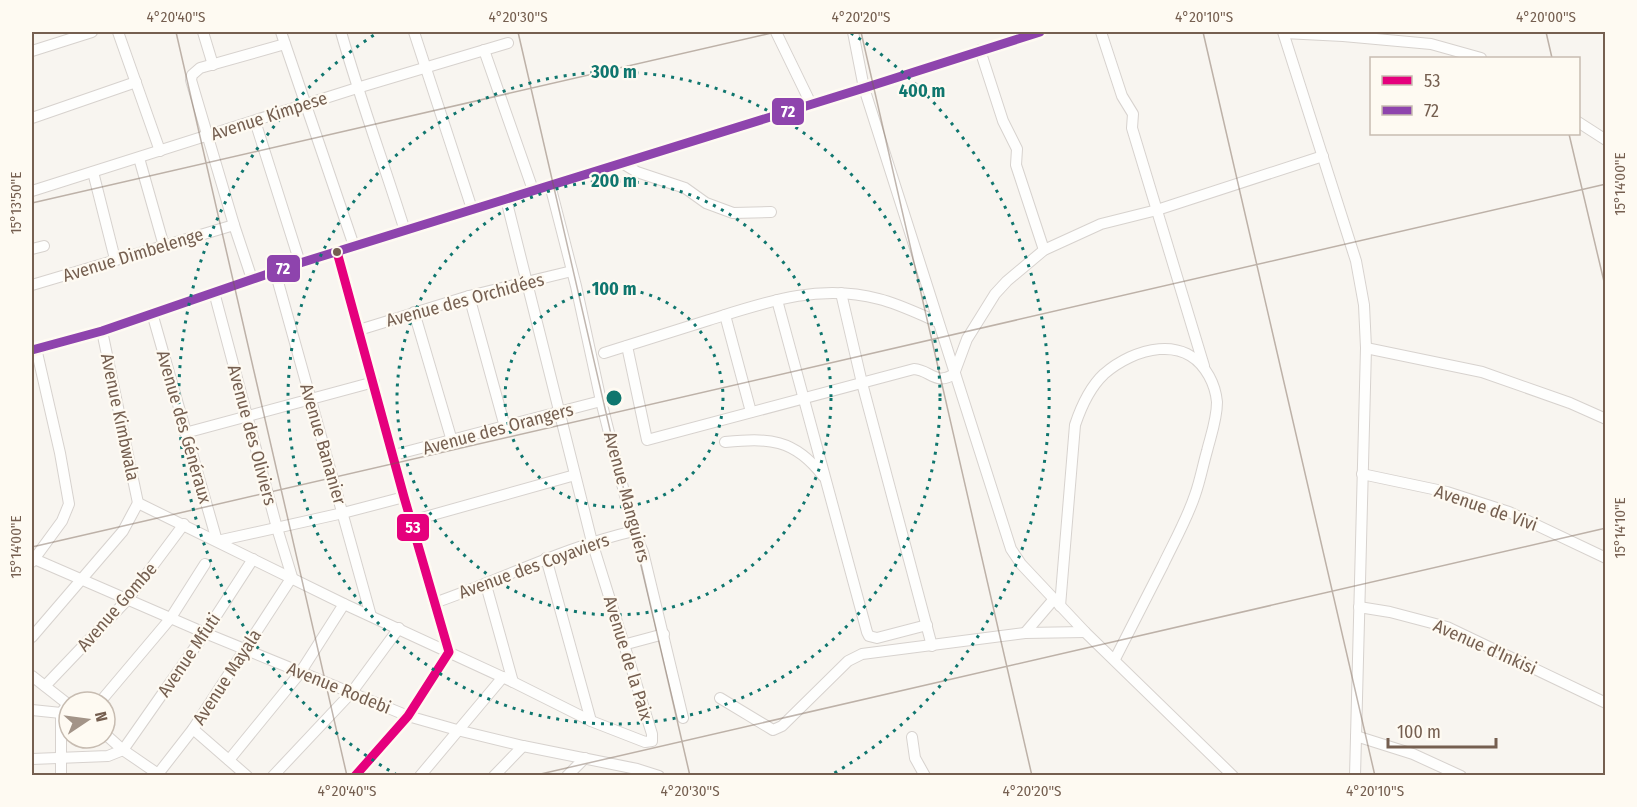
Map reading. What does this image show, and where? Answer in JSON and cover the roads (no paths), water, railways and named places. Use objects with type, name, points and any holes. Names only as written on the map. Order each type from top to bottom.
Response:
[{"type":"street","points":[[32,51],[92,32]]},
{"type":"street","points":[[118,32],[160,151]]},
{"type":"street","points":[[203,32],[213,65]]},
{"type":"street","points":[[281,32],[354,246]]},
{"type":"street","points":[[341,32],[357,88],[405,231]]},
{"type":"street","points":[[414,32],[472,208]]},
{"type":"street","points":[[776,32],[811,104]]},
{"type":"street","points":[[853,32],[864,88],[1011,549],[1021,564],[1085,632],[1233,776]]},
{"type":"street","points":[[32,560],[62,521],[69,504],[60,453],[34,349],[102,331],[275,271],[472,208],[1040,32]]},
{"type":"street","points":[[1101,32],[1122,96],[1133,114],[1132,128],[1204,366],[1215,387],[1217,403],[1215,420],[1195,495],[1180,530],[1115,659]]},
{"type":"street","points":[[1355,776],[1366,348],[1364,305],[1356,261],[1284,32],[1431,44],[1477,57]]},
{"type":"street","name":"Avenue Kimpese","points":[[32,191],[424,67],[508,43]]},
{"type":"street","points":[[252,279],[206,136],[191,80],[194,71],[285,45]]},
{"type":"street","points":[[484,50],[533,190]]},
{"type":"street","points":[[980,50],[1003,121],[1017,149],[1016,165],[1044,250]]},
{"type":"street","points":[[32,118],[135,82]]},
{"type":"street","points":[[255,121],[300,263]]},
{"type":"street","points":[[1580,123],[1605,140]]},
{"type":"street","points":[[627,346],[647,440],[914,369],[921,370],[937,379],[949,377],[954,374],[967,339],[995,294],[1044,250],[1101,224],[1157,210],[1323,156]]},
{"type":"street","points":[[139,158],[164,246]]},
{"type":"street","points":[[622,163],[637,172],[685,188],[706,203],[733,213],[771,212]]},
{"type":"street","points":[[93,172],[115,259]]},
{"type":"street","name":"Avenue Manguiers","points":[[550,185],[601,401],[634,531],[643,552],[683,718]]},
{"type":"street","name":"Avenue de la Paix","points":[[138,503],[591,721],[645,742],[651,741],[652,734],[592,542],[506,199]]},
{"type":"street","name":"Avenue Dimbelenge","points":[[32,285],[234,225]]},
{"type":"street","points":[[32,249],[44,246]]},
{"type":"street","points":[[337,252],[449,652],[408,716],[355,776]]},
{"type":"street","name":"Avenue Bananier","points":[[275,271],[371,616]]},
{"type":"street","name":"Avenue des Orchidées","points":[[359,330],[469,296],[572,271]]},
{"type":"street","name":"Avenue des Oliviers","points":[[214,292],[292,578]]},
{"type":"street","points":[[604,353],[725,315],[810,293],[841,293],[877,298],[938,322]]},
{"type":"street","points":[[841,293],[862,383],[932,646]]},
{"type":"street","points":[[469,296],[505,427]]},
{"type":"street","points":[[777,300],[869,636],[877,638],[927,625]]},
{"type":"street","points":[[414,312],[452,441]]},
{"type":"street","name":"Avenue des Généraux","points":[[152,313],[217,540]]},
{"type":"street","points":[[725,315],[751,412]]},
{"type":"street","name":"Avenue Kimbwala","points":[[102,331],[138,503]]},
{"type":"street","points":[[1025,633],[1057,603],[1075,425],[1092,387],[1124,360],[1145,352],[1168,348],[1188,352],[1204,366]]},
{"type":"street","points":[[1366,348],[1482,372],[1570,403],[1605,419]]},
{"type":"street","points":[[185,433],[374,382]]},
{"type":"street","name":"Avenue des Orangers","points":[[394,455],[601,401]]},
{"type":"street","points":[[725,442],[763,439],[788,446],[809,460],[827,481]]},
{"type":"street","name":"Avenue de Vivi","points":[[1362,474],[1447,492],[1509,512],[1605,558]]},
{"type":"street","points":[[411,521],[575,475]]},
{"type":"street","points":[[217,540],[343,513],[404,496]]},
{"type":"street","points":[[32,637],[123,531],[138,503]]},
{"type":"street","name":"Avenue Gombe","points":[[45,686],[128,599],[184,525]]},
{"type":"street","name":"Avenue des Coyaviers","points":[[434,603],[486,585],[546,558],[592,542],[634,531]]},
{"type":"street","points":[[546,558],[591,721]]},
{"type":"street","name":"Avenue Mfuti","points":[[123,750],[205,633],[253,559]]},
{"type":"street","name":"Avenue Rodebi","points":[[32,560],[408,716],[523,746],[659,776]]},
{"type":"street","points":[[110,690],[171,619],[205,564]]},
{"type":"street","name":"Avenue Mayala","points":[[160,775],[246,650],[292,578]]},
{"type":"street","points":[[422,775],[457,730],[508,680],[486,585]]},
{"type":"street","points":[[229,760],[300,673],[344,604]]},
{"type":"street","name":"Avenue d'Inkisi","points":[[1359,607],[1390,612],[1446,627],[1605,703]]},
{"type":"street","points":[[273,776],[352,692],[399,628]]},
{"type":"street","points":[[720,698],[773,730],[782,726],[854,657],[1025,633],[1085,632]]},
{"type":"street","points":[[623,645],[664,634]]},
{"type":"street","points":[[32,676],[57,698]]},
{"type":"street","points":[[32,710],[57,708]]},
{"type":"street","points":[[193,729],[247,776]]},
{"type":"street","points":[[1356,736],[1413,754],[1461,776]]},
{"type":"street","points":[[912,737],[915,758],[925,776]]},
{"type":"street","points":[[117,745],[147,771],[160,775]]},
{"type":"street","points":[[494,776],[523,746]]},
{"type":"street","points":[[61,776],[62,750]]},
{"type":"street","points":[[32,759],[108,756],[123,750]]},
{"type":"street","points":[[567,776],[585,758]]}]
